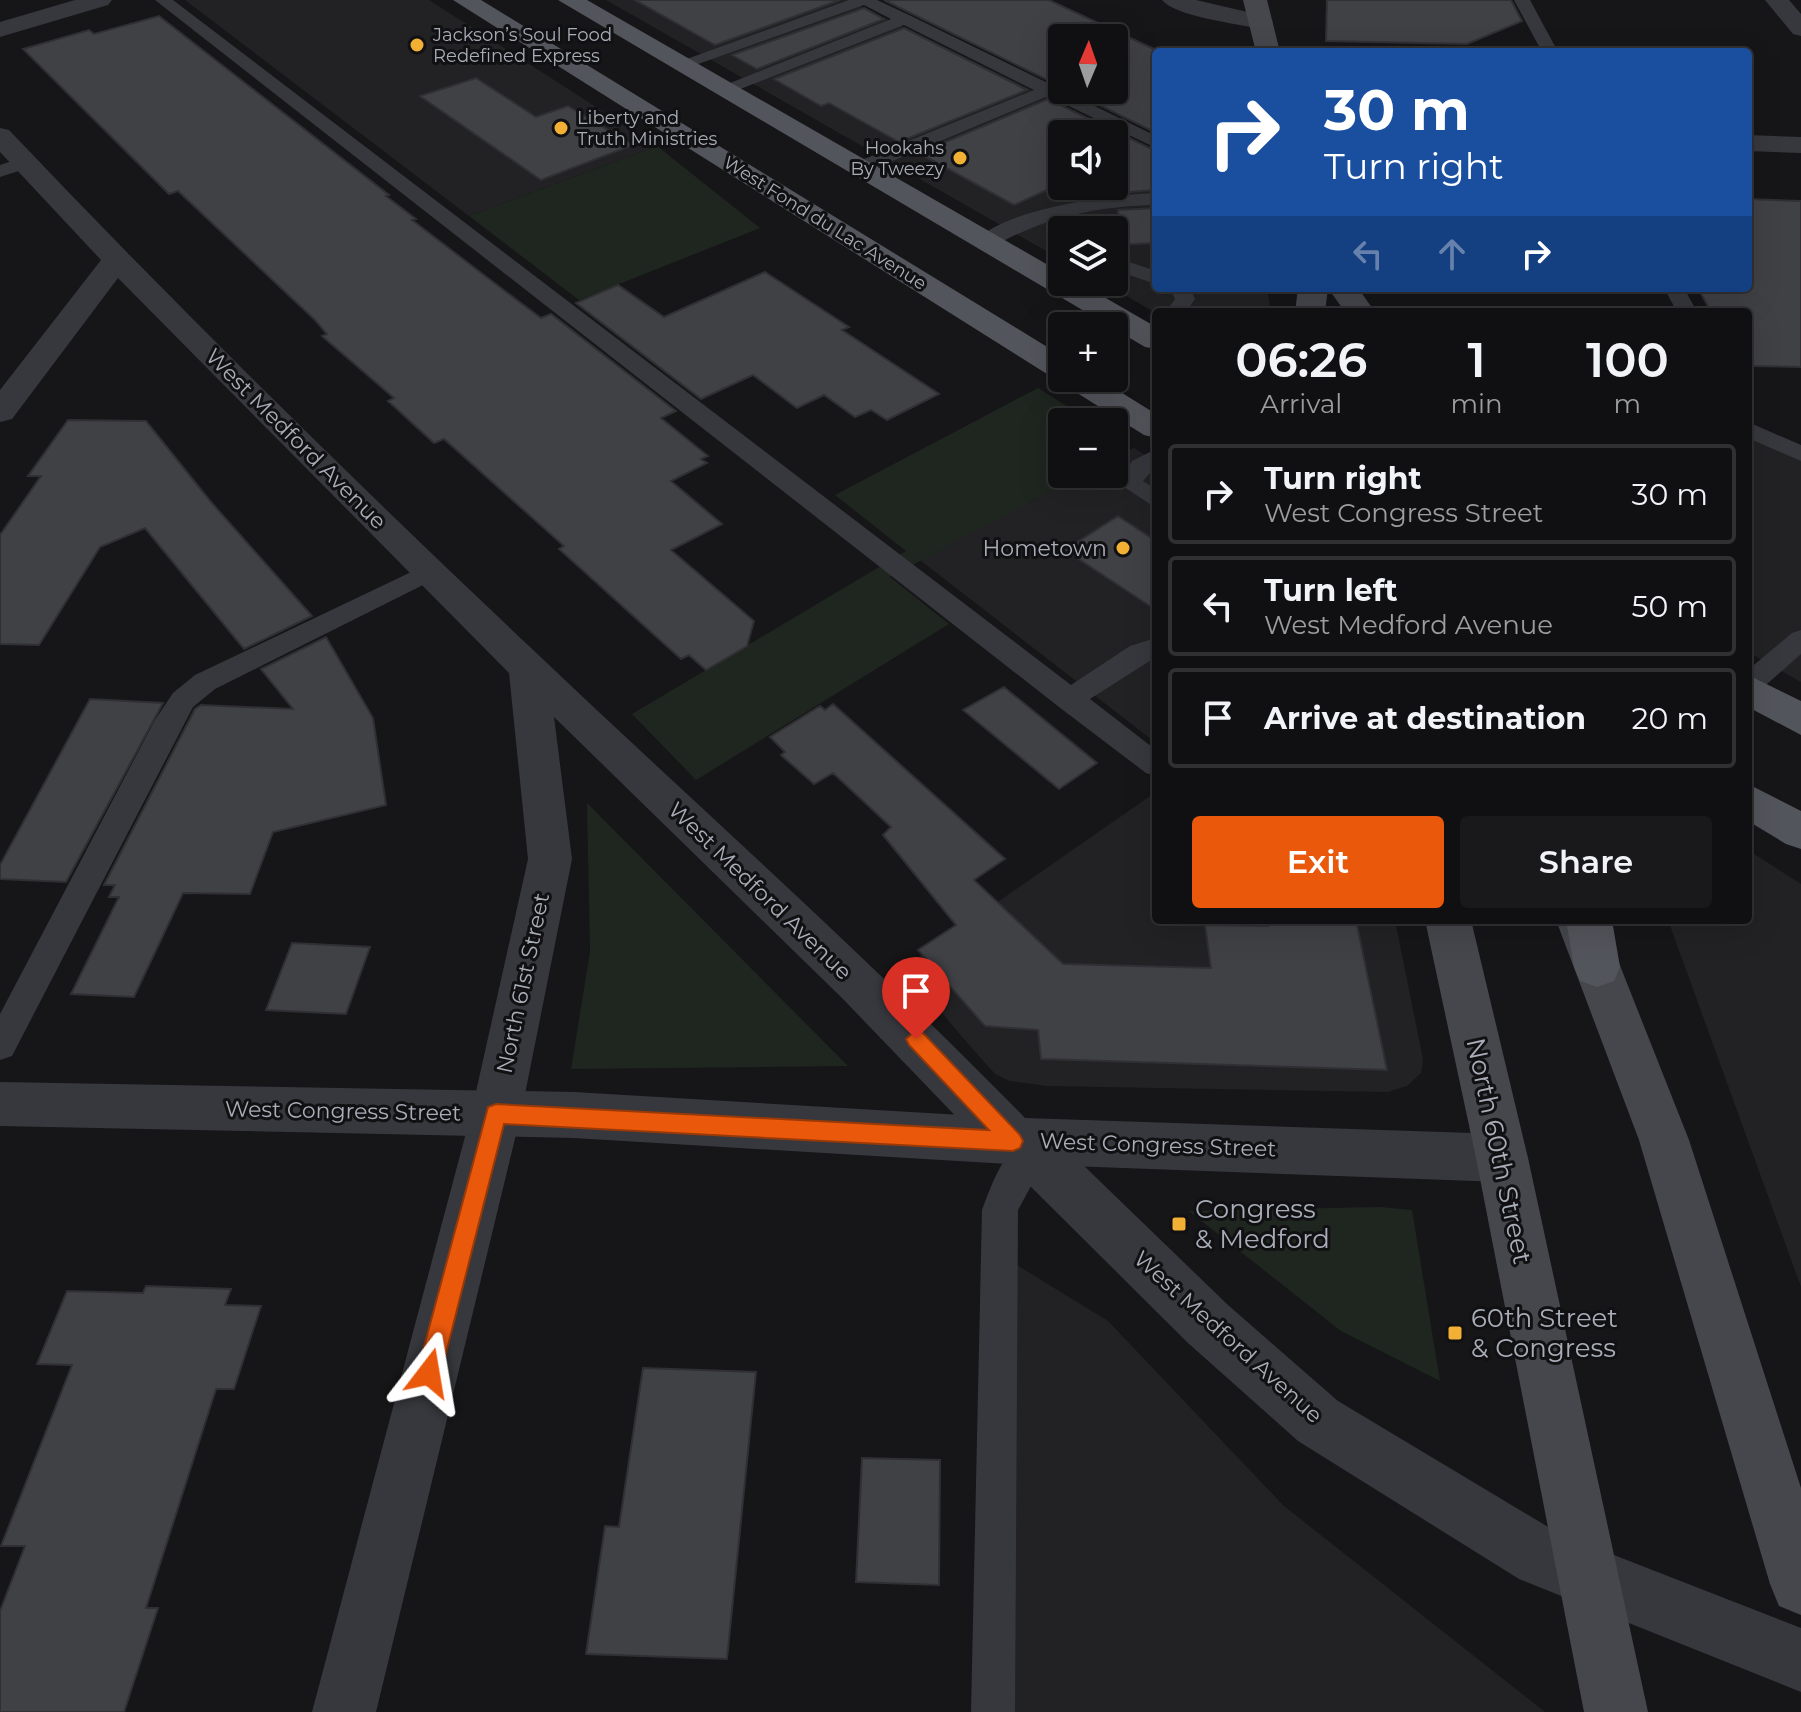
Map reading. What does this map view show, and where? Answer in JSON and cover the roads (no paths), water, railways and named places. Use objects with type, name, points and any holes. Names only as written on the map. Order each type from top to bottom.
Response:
[{"type":"main road","name":"West Fond du Lac Avenue","points":[[465,0],[1048,361]]},
{"type":"main road","points":[[570,0],[1152,333]]},
{"type":"main road","points":[[1258,11],[1267,48]]},
{"type":"main road","points":[[1098,392],[1152,426]]},
{"type":"main road","points":[[1752,689],[1801,720]]},
{"type":"main road","points":[[1752,802],[1801,832]]},
{"type":"main road","name":"North 60th Street","points":[[1449,924],[1502,1158],[1585,1575],[1616,1712]]},
{"type":"main road","points":[[1581,924],[1664,1140],[1801,1584]]},
{"type":"main road","points":[[1590,924],[1597,967]]},
{"type":"street","points":[[0,30],[100,0]]},
{"type":"street","points":[[1174,0],[1196,8],[1258,11]]},
{"type":"street","points":[[1777,0],[1801,29]]},
{"type":"street","name":"West Medford Avenue","points":[[0,136],[12,167],[115,262],[528,669],[1208,1324],[1318,1421],[1541,1557],[1801,1660]]},
{"type":"street","points":[[1752,143],[1801,145]]},
{"type":"street","points":[[0,412],[115,262]]},
{"type":"street","name":"North 61st Street","points":[[344,1712],[496,1114],[550,859],[528,669]]},
{"type":"street","name":"West Congress Street","points":[[0,1104],[496,1114],[1023,1146],[1502,1158]]},
{"type":"lane","points":[[163,0],[1152,762]]},
{"type":"lane","points":[[681,64],[864,0],[1048,90]]},
{"type":"lane","points":[[1522,0],[1548,48]]},
{"type":"lane","points":[[724,89],[905,19]]},
{"type":"lane","points":[[859,168],[1048,90]]},
{"type":"lane","points":[[1077,104],[1152,141]]},
{"type":"lane","points":[[986,241],[1062,208],[1106,199],[1152,199]]},
{"type":"lane","points":[[1037,218],[1048,224]]},
{"type":"lane","points":[[1128,268],[1152,277]]},
{"type":"lane","points":[[1752,431],[1801,454]]},
{"type":"lane","points":[[1152,458],[1140,466],[1130,483],[1152,497]]},
{"type":"lane","points":[[0,1046],[169,720],[183,700],[205,682],[430,571]]},
{"type":"lane","points":[[1752,683],[1801,639]]},
{"type":"lane","points":[[1069,700],[1139,653],[1152,648]]},
{"type":"lane","points":[[993,1712],[1000,1210],[1023,1146]]},
{"type":"place","name":"Jackson’s Soul Food Redefined Express","points":[[417,45]]},
{"type":"place","name":"Liberty and Truth Ministries","points":[[561,128]]},
{"type":"place","name":"Hookahs By Tweezy","points":[[960,158]]},
{"type":"place","name":"Hometown","points":[[1123,548]]},
{"type":"place","name":"Congress & Medford","points":[[1179,1224]]},
{"type":"place","name":"60th Street & Congress","points":[[1455,1333]]}]
